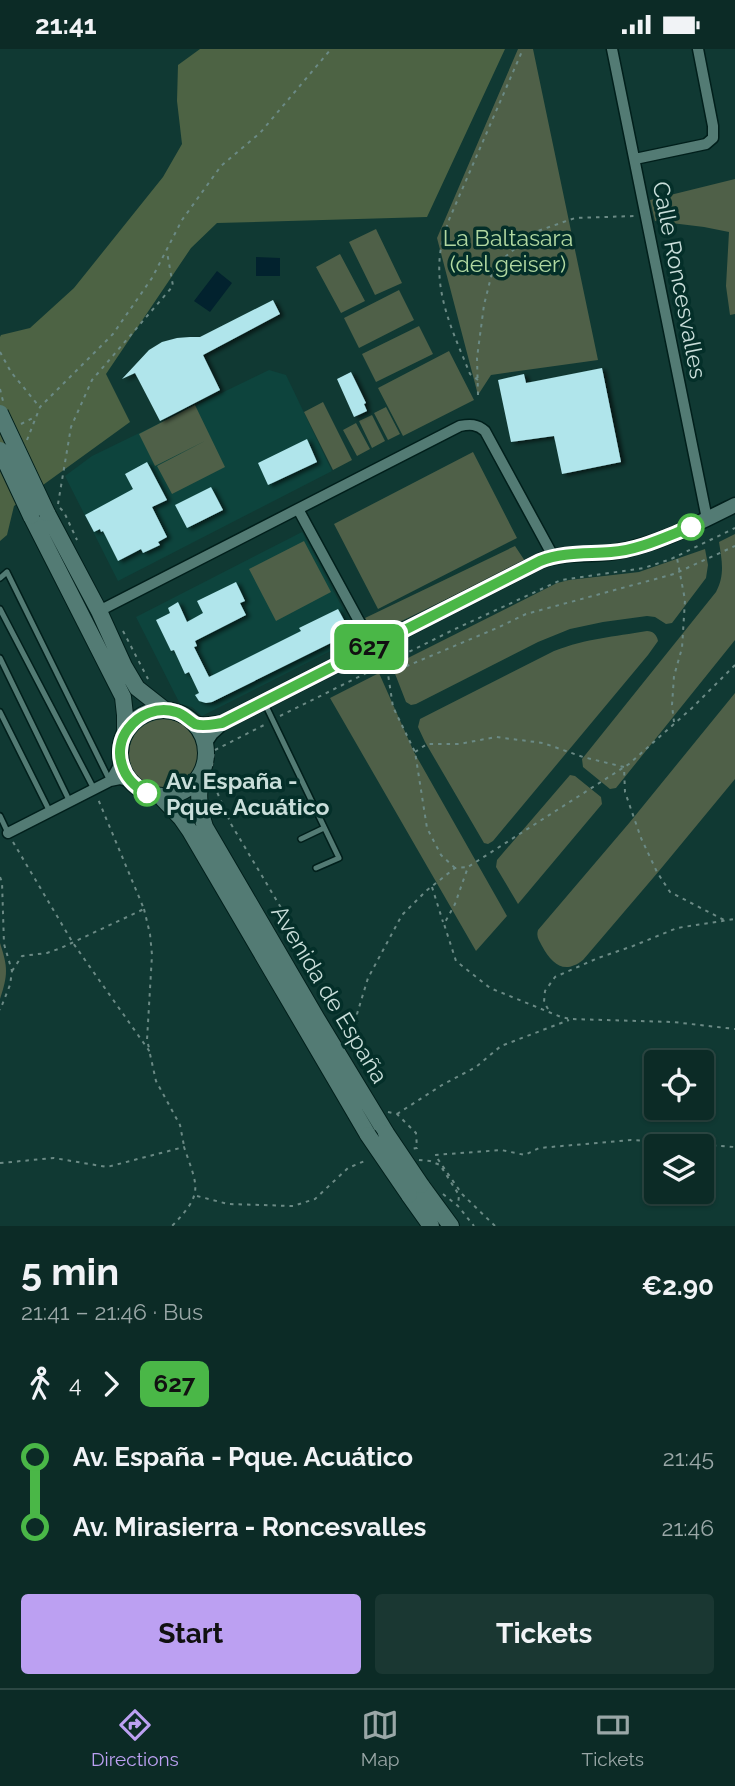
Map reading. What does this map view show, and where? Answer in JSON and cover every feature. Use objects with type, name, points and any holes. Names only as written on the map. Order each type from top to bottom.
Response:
[{"type":"main road","points":[[3,412],[47,509],[137,688],[169,707],[176,712],[194,718],[202,732],[209,777],[194,783],[185,791],[161,797],[147,793],[131,782],[121,762],[121,742],[135,720],[149,712],[169,707]]},
{"type":"main road","points":[[0,450],[47,509],[122,697],[125,732]]},
{"type":"main road","name":"Avenida de España","points":[[209,777],[199,786],[200,809],[205,827],[317,1019],[388,1127],[431,1226]]},
{"type":"main road","name":"Avenida de España","points":[[161,797],[190,831],[368,1135],[450,1226]]},
{"type":"street","name":"Calle Roncesvalles","points":[[612,49],[707,519]]},
{"type":"street","points":[[635,159],[706,145],[713,138],[698,49]]},
{"type":"street","points":[[99,611],[460,425],[479,426],[485,431],[552,557]]},
{"type":"street","points":[[205,742],[222,723],[263,701],[552,557],[613,552],[642,545],[665,538],[735,505]]},
{"type":"street","points":[[298,509],[372,645]]},
{"type":"street","points":[[194,718],[206,725],[222,723]]},
{"type":"street","points":[[110,781],[121,762]]},
{"type":"street","points":[[8,833],[110,781],[120,779],[131,782]]},
{"type":"lane","points":[[0,578],[7,572],[110,781]]},
{"type":"lane","points":[[0,609],[94,789]]},
{"type":"lane","points":[[0,658],[70,802]]},
{"type":"lane","points":[[263,701],[339,858],[316,868]]},
{"type":"lane","points":[[0,712],[50,812]]},
{"type":"lane","points":[[0,816],[8,833]]},
{"type":"lane","points":[[301,839],[324,828]]},
{"type":"path","points":[[22,447],[40,407],[113,334],[152,278],[183,220],[221,166],[260,133],[331,49]]},
{"type":"path","points":[[478,380],[470,374],[447,316],[441,294],[441,248],[448,222],[523,49]]},
{"type":"path","points":[[478,395],[477,358],[484,305],[492,273],[505,257],[535,232],[575,218],[645,215]]},
{"type":"path","points":[[81,549],[64,512],[47,509],[71,426],[92,380],[173,286],[167,251]]},
{"type":"path","points":[[0,352],[11,372],[40,407]]},
{"type":"path","points":[[0,389],[3,412]]},
{"type":"path","points":[[358,1041],[231,824],[209,777],[214,750],[453,630],[561,580],[644,568],[677,557],[735,528]]},
{"type":"path","points":[[455,868],[441,855],[427,828],[415,752],[393,707],[388,674],[526,614],[680,571],[735,546]]},
{"type":"path","points":[[674,724],[674,676],[682,647],[685,600],[677,557]]},
{"type":"path","points":[[122,628],[149,681]]},
{"type":"path","points":[[356,1060],[359,1048],[357,1014],[368,978],[402,915],[455,868],[468,867],[624,767],[674,724],[735,665]]},
{"type":"path","points":[[169,707],[194,718]]},
{"type":"path","points":[[415,752],[427,744],[459,744],[496,737],[543,743],[624,767]]},
{"type":"path","points":[[624,767],[625,792],[641,838],[670,892],[724,920]]},
{"type":"path","points":[[94,789],[144,909],[152,955],[147,1040],[156,1081],[180,1125],[184,1147],[195,1178],[196,1196],[172,1226]]},
{"type":"path","points":[[8,833],[72,943],[150,1052]]},
{"type":"path","points":[[444,924],[468,867]]},
{"type":"path","points":[[0,877],[4,944],[12,971],[10,985],[0,1010]]},
{"type":"path","points":[[432,886],[456,961],[490,988],[570,1019],[673,1022],[735,1029]]},
{"type":"path","points":[[12,971],[22,956],[47,953],[144,909]]},
{"type":"path","points":[[549,1012],[544,1002],[545,991],[555,977],[677,927],[735,919]]},
{"type":"path","points":[[397,1114],[476,1067],[501,1046],[570,1019]]},
{"type":"path","points":[[383,1111],[388,1127]]},
{"type":"path","points":[[430,1161],[435,1155],[501,1150],[525,1155],[539,1148],[631,1140],[735,1147]]},
{"type":"path","points":[[0,1163],[54,1158],[107,1167],[184,1147]]},
{"type":"path","points":[[435,1155],[462,1194],[495,1226]]},
{"type":"path","points":[[196,1196],[228,1204],[293,1206],[316,1199],[348,1168],[374,1157]]},
{"type":"path","points":[[439,1191],[458,1206],[474,1226]]},
{"type":"shaded area","points":[[256,257],[280,258],[280,276],[256,276]]},
{"type":"shaded area","points":[[217,271],[232,283],[210,312],[194,301]]},
{"type":"shaded area","points":[[269,370],[286,375],[332,471],[118,581],[65,476],[92,456]]},
{"type":"shaded area","points":[[302,532],[358,637],[202,716],[192,707],[180,704],[136,617]]},
{"type":"green space","points":[[200,49],[505,49],[427,217],[217,223],[191,248],[106,374],[130,422],[14,506],[7,535],[0,541],[0,337],[30,328],[74,288],[163,177],[182,144],[177,101],[178,65]]},
{"type":"green space","name":"La Baltasara (del geiser)","points":[[518,49],[533,49],[598,360],[491,375],[478,395],[437,238]]},
{"type":"green space","points":[[735,179],[735,314],[730,315],[726,286],[729,232],[655,221],[650,200]]},
{"type":"green space","points":[[376,229],[402,283],[375,295],[349,242]]},
{"type":"green space","points":[[340,254],[365,301],[341,313],[316,267]]},
{"type":"green space","points":[[399,290],[414,320],[359,348],[344,318]]},
{"type":"green space","points":[[419,326],[433,354],[376,382],[362,354]]},
{"type":"green space","points":[[449,351],[474,400],[403,436],[378,388]]},
{"type":"green space","points":[[323,402],[352,460],[333,470],[304,412]]},
{"type":"green space","points":[[195,405],[225,467],[172,494],[157,466],[205,441],[155,466],[139,434]]},
{"type":"green space","points":[[386,407],[400,434],[388,440],[374,413]]},
{"type":"green space","points":[[372,415],[385,441],[372,448],[359,421]]},
{"type":"green space","points":[[356,423],[370,449],[357,456],[343,430]]},
{"type":"green space","points":[[473,452],[517,538],[378,609],[334,524]]},
{"type":"green space","points":[[735,534],[735,640],[616,788],[610,789],[583,767],[582,759],[716,592],[722,574],[719,542]]},
{"type":"green space","points":[[304,541],[331,592],[276,621],[249,569]]},
{"type":"green space","points":[[515,546],[525,561],[375,634],[365,618]]},
{"type":"green space","points":[[705,549],[708,565],[706,578],[672,623],[666,624],[655,617],[647,616],[570,629],[538,642],[416,704],[406,702],[392,666],[557,583],[639,572]]},
{"type":"green space","points":[[647,631],[654,634],[658,641],[648,655],[493,841],[484,843],[425,742],[418,727],[420,719],[554,651],[589,641]]},
{"type":"green space","points":[[379,673],[414,752],[507,916],[476,951],[330,698]]},
{"type":"green space","points":[[735,693],[735,779],[583,960],[570,967],[554,962],[539,940],[538,930]]},
{"type":"green space","points":[[164,719],[189,729],[199,754],[189,779],[164,789],[139,779],[129,754],[139,729]]},
{"type":"green space","points":[[570,775],[601,797],[602,804],[518,904],[496,867],[497,860]]},
{"type":"green space","points":[[0,943],[6,971],[0,999]]},
{"type":"building","points":[[273,300],[280,314],[203,355],[220,390],[160,421],[135,373],[122,379],[149,350],[162,342],[200,337]]},
{"type":"building","points":[[602,368],[621,462],[562,474],[554,436],[511,442],[498,380],[524,374],[526,383]]},
{"type":"building","points":[[351,372],[366,403],[364,404],[367,411],[354,417],[337,379]]},
{"type":"building","points":[[307,439],[317,462],[268,485],[258,463]]},
{"type":"building","points":[[147,462],[167,500],[152,507],[167,537],[158,542],[160,545],[143,553],[141,549],[118,561],[103,531],[100,529],[94,532],[85,515],[133,489],[125,474]]},
{"type":"building","points":[[211,487],[223,510],[187,528],[175,505]]},
{"type":"building","points":[[236,582],[245,601],[240,603],[246,615],[195,641],[197,646],[194,647],[209,677],[301,631],[299,628],[338,609],[351,633],[212,702],[199,701],[195,695],[199,693],[189,672],[185,674],[156,620],[170,613],[168,608],[178,602],[187,622],[203,613],[197,601]]},
{"type":"bus line","name":"627","points":[[147,793],[137,788],[124,772],[120,751],[125,732],[135,720],[149,712],[176,712],[195,724],[222,723],[540,561],[577,553],[628,549],[691,527]]},
{"type":"place","name":"Av. España - Pque. Acuático","points":[[147,793]]}]
